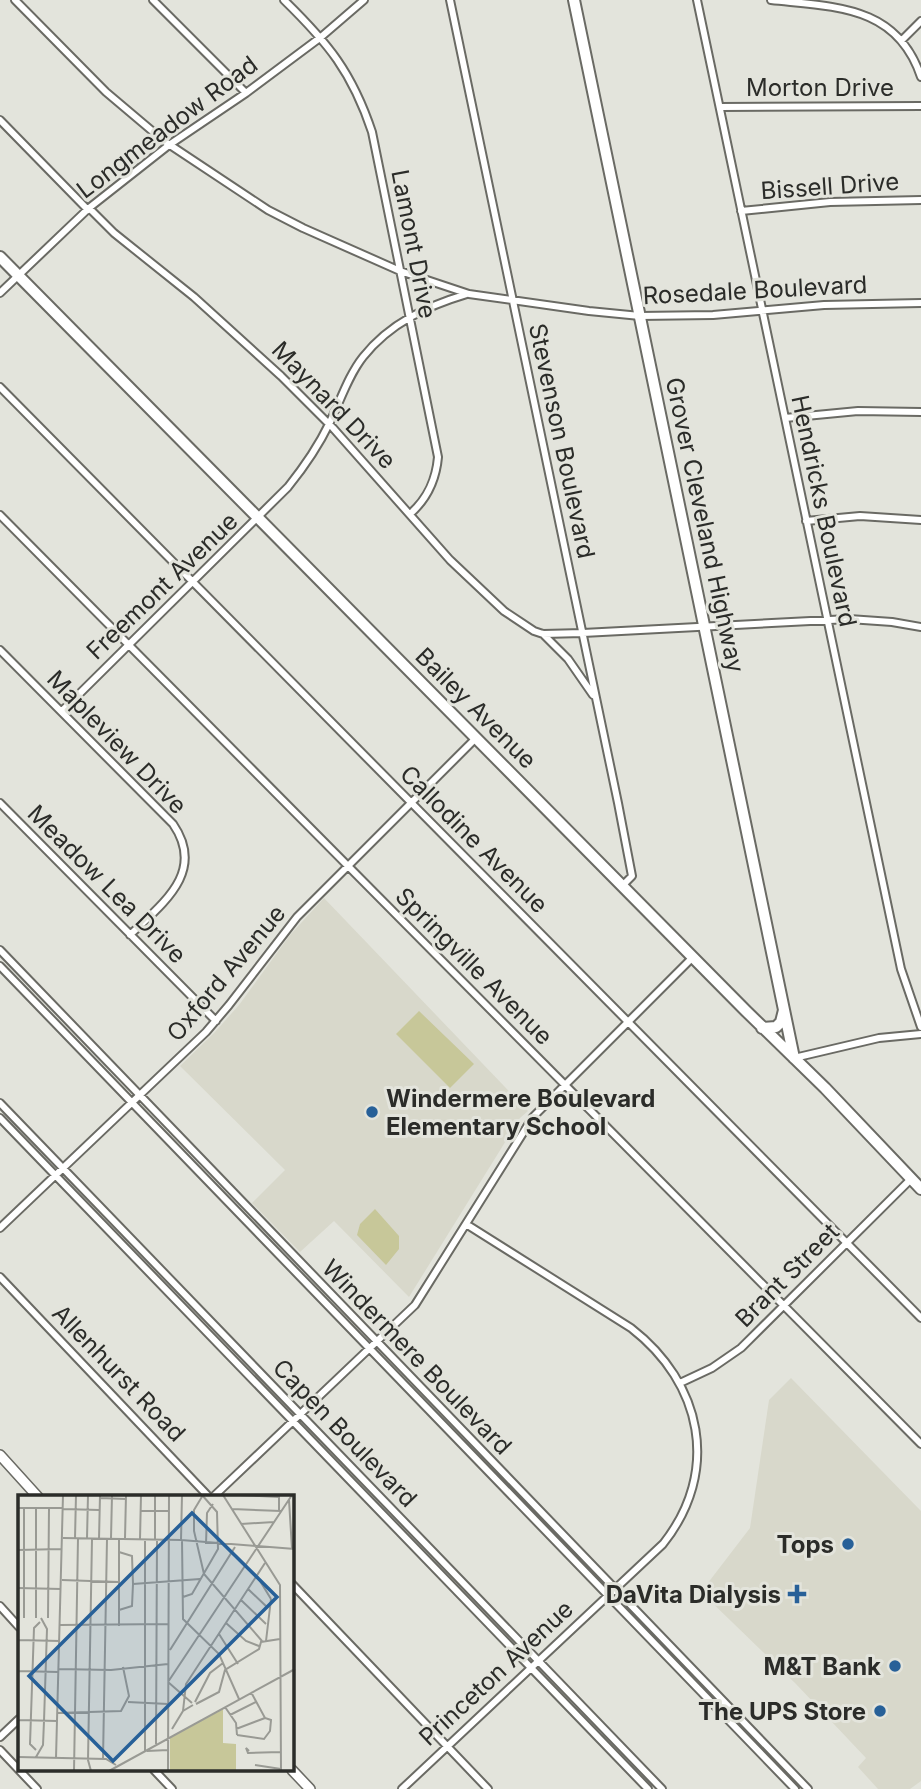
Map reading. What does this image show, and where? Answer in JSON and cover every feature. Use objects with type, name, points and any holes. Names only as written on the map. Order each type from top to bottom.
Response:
[{"type":"main road","name":"Grover Cleveland Highway","points":[[574,0],[794,1058]]},
{"type":"main road","name":"Bailey Avenue","points":[[0,257],[921,1189]]},
{"type":"main road","points":[[762,1028],[776,1027],[781,1022],[784,1007]]},
{"type":"main road","points":[[0,1455],[36,1495]]},
{"type":"main road","points":[[294,1772],[310,1789]]},
{"type":"street","name":"Rosedale Boulevard","points":[[15,0],[106,92],[169,145],[285,219],[400,271],[469,293],[576,310],[640,316],[763,312],[845,304],[921,303]]},
{"type":"street","points":[[153,0],[246,93]]},
{"type":"street","name":"Lamont Drive","points":[[284,0],[337,57],[354,85],[372,132],[438,457],[430,490],[410,514]]},
{"type":"street","name":"Longmeadow Road","points":[[0,293],[88,209],[169,145],[246,93],[321,37],[364,0]]},
{"type":"street","name":"Stevenson Boulevard","points":[[450,0],[632,876],[622,886]]},
{"type":"street","name":"Hendricks Boulevard","points":[[697,0],[901,970],[921,1027]]},
{"type":"street","points":[[771,0],[834,7],[861,14],[885,26],[902,40],[915,58],[921,76]]},
{"type":"street","points":[[902,40],[921,21]]},
{"type":"street","name":"Morton Drive","points":[[720,107],[921,106]]},
{"type":"street","name":"Maynard Drive","points":[[0,120],[114,233],[194,297],[250,347],[329,424],[450,560],[490,599],[519,622],[543,634],[568,659],[596,699]]},
{"type":"street","name":"Bissell Drive","points":[[741,211],[841,201],[921,200]]},
{"type":"street","name":"Freemont Avenue","points":[[62,711],[259,518],[301,470],[329,424],[362,359],[386,335],[425,308],[469,293]]},
{"type":"street","name":"Callodine Avenue","points":[[0,387],[921,1318]]},
{"type":"street","points":[[785,418],[858,411],[921,412]]},
{"type":"street","name":"Springville Avenue","points":[[0,515],[921,1444]]},
{"type":"street","points":[[806,522],[860,516],[921,520]]},
{"type":"street","points":[[543,634],[828,620],[871,620],[921,627]]},
{"type":"street","name":"Mapleview Drive","points":[[0,650],[173,824],[181,839],[184,867],[178,884],[130,935]]},
{"type":"street","name":"Oxford Avenue","points":[[0,1228],[216,1021],[286,929],[476,738]]},
{"type":"street","name":"Meadow Lea Drive","points":[[0,803],[216,1021]]},
{"type":"street","name":"Windermere Boulevard","points":[[0,950],[808,1789]]},
{"type":"street","points":[[213,1495],[415,1305],[533,1117],[693,957]]},
{"type":"street","name":"Windermere Boulevard","points":[[0,966],[795,1789]]},
{"type":"street","points":[[794,1058],[879,1038],[921,1034]]},
{"type":"street","name":"Capen Boulevard","points":[[0,1103],[662,1789]]},
{"type":"street","name":"Capen Boulevard","points":[[0,1118],[648,1789]]},
{"type":"street","name":"Brant Street","points":[[680,1382],[727,1359],[911,1179]]},
{"type":"street","name":"Princeton Avenue","points":[[402,1789],[666,1540],[682,1515],[693,1488],[697,1459],[696,1430],[689,1401],[680,1382],[655,1348],[631,1328],[467,1224]]},
{"type":"street","name":"Allenhurst Road","points":[[0,1277],[209,1495]]},
{"type":"street","points":[[294,1586],[488,1789]]},
{"type":"street","points":[[0,1606],[18,1626]]},
{"type":"street","points":[[0,1737],[18,1720]]},
{"type":"street","points":[[0,1750],[18,1769]]},
{"type":"street","points":[[21,1772],[37,1789]]},
{"type":"street","points":[[156,1772],[172,1789]]},
{"type":"shaded area","points":[[324,898],[528,1111],[520,1118],[409,1297],[334,1221],[300,1252],[252,1203],[285,1170],[180,1066],[239,1005],[290,935]]},
{"type":"shaded area","points":[[791,1378],[921,1511],[921,1781],[910,1789],[878,1789],[858,1767],[866,1758],[796,1684],[701,1592],[750,1528],[769,1400]]},
{"type":"green space","points":[[419,1011],[474,1064],[450,1088],[396,1034]]},
{"type":"green space","points":[[375,1209],[399,1236],[399,1249],[386,1265],[357,1235],[360,1224]]},
{"type":"place","name":"Windermere Boulevard Elementary School","points":[[372,1112]]},
{"type":"place","name":"Tops","points":[[848,1544]]},
{"type":"place","name":"DaVita Dialysis","points":[[797,1594]]},
{"type":"place","name":"M&T Bank","points":[[895,1666]]},
{"type":"place","name":"The UPS Store","points":[[880,1711]]}]
